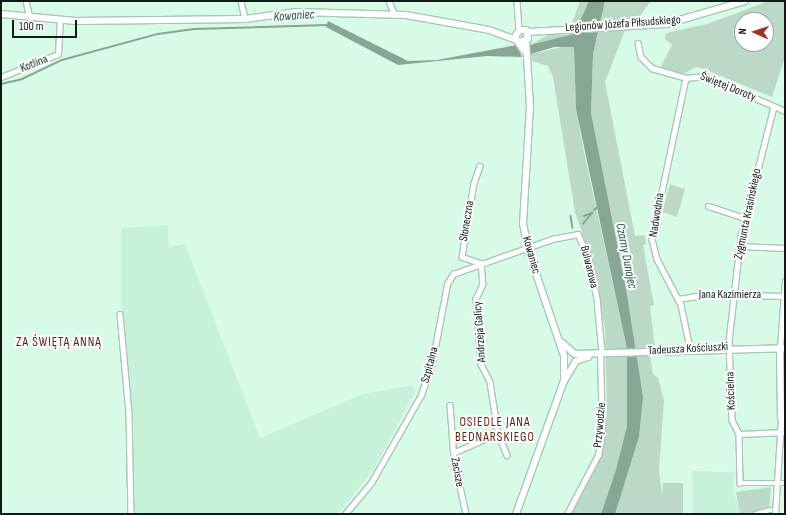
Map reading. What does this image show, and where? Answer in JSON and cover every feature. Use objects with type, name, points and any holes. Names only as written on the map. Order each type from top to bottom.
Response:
[{"type":"street","points":[[26,1],[30,18]]},
{"type":"street","points":[[241,1],[245,19]]},
{"type":"street","points":[[389,1],[395,14]]},
{"type":"street","points":[[517,1],[520,22],[524,34]]},
{"type":"street","name":"Legionów Józefa Piłsudskiego","points":[[524,34],[565,29],[646,25],[688,19],[745,1]]},
{"type":"street","points":[[1,14],[60,21],[245,19],[297,12],[395,14],[424,17],[499,34],[518,41]]},
{"type":"street","name":"Kotlina","points":[[1,78],[58,54],[60,21]]},
{"type":"street","points":[[499,34],[524,34]]},
{"type":"street","points":[[518,41],[524,34]]},
{"type":"street","points":[[518,41],[524,34]]},
{"type":"street","name":"Kowaniec","points":[[524,34],[530,106],[522,209],[528,248],[566,363]]},
{"type":"street","name":"Kowaniec","points":[[518,41],[525,55]]},
{"type":"street","name":"Świętej Doroty","points":[[638,43],[641,57],[652,68],[686,78],[705,76],[785,111]]},
{"type":"street","name":"Nadwodnia","points":[[686,78],[652,239],[657,259],[678,299],[690,348]]},
{"type":"street","name":"Zygmunta Krasińskiego","points":[[730,347],[739,246],[744,218],[774,107]]},
{"type":"street","name":"Słoneczna","points":[[480,166],[474,183],[462,257],[481,263]]},
{"type":"street","points":[[708,206],[744,218]]},
{"type":"street","name":"Bulwarowa","points":[[528,248],[564,235],[581,237],[601,318],[600,353]]},
{"type":"street","points":[[739,246],[785,248]]},
{"type":"street","name":"Szpitalna","points":[[345,514],[371,483],[420,395],[432,363],[448,280],[457,272],[528,248]]},
{"type":"street","name":"Andrzeja Galicy","points":[[481,263],[484,284],[476,299],[481,364],[488,377],[498,433],[507,455]]},
{"type":"street","points":[[775,514],[781,417],[783,296],[785,281]]},
{"type":"street","name":"Jana Kazimierza","points":[[678,299],[734,295],[783,296]]},
{"type":"street","points":[[120,314],[129,413],[131,514]]},
{"type":"street","name":"Kowaniec","points":[[557,335],[574,358]]},
{"type":"street","name":"Kościelna","points":[[730,347],[732,420],[741,434],[740,483],[777,483]]},
{"type":"street","name":"Tadeusza Kościuszki","points":[[574,358],[600,353],[690,348],[782,347]]},
{"type":"street","name":"Przywodzie","points":[[567,514],[598,455],[602,434],[600,353]]},
{"type":"street","points":[[782,361],[785,354]]},
{"type":"street","points":[[564,356],[574,358]]},
{"type":"street","points":[[564,381],[566,363],[574,358]]},
{"type":"street","points":[[516,514],[564,381],[574,358]]},
{"type":"street","name":"Zacisze","points":[[450,405],[454,453],[466,514]]},
{"type":"street","points":[[781,417],[785,426]]},
{"type":"street","points":[[741,434],[785,432]]},
{"type":"street","points":[[454,453],[498,433]]},
{"type":"street","points":[[777,483],[785,483]]},
{"type":"street","points":[[756,514],[770,510]]},
{"type":"shaded area","points":[[580,1],[589,1],[579,23],[572,23]]},
{"type":"shaded area","points":[[589,1],[605,1],[593,54],[591,113],[627,295],[643,397],[639,437],[615,514],[601,514],[616,470],[627,426],[627,349],[576,109],[574,47],[554,47],[531,54],[530,50],[530,45],[574,34]]},
{"type":"shaded area","points":[[605,1],[651,1],[637,20],[629,20],[605,82],[635,236],[645,235],[646,244],[643,245],[654,305],[650,306],[655,348],[649,348],[653,374],[658,378],[664,400],[659,470],[662,495],[663,483],[683,483],[683,514],[615,514],[639,437],[643,397],[591,113],[593,54]]},
{"type":"shaded area","points":[[769,1],[785,1],[785,57],[772,97],[704,69],[696,67],[683,74],[660,68],[672,45],[665,39],[666,33],[707,24],[734,14],[734,52],[774,52],[774,12],[739,12]]},
{"type":"shaded area","points":[[328,21],[408,61],[437,60],[516,45],[522,57],[487,56],[398,65],[326,27]]},
{"type":"shaded area","points":[[574,34],[563,38],[530,45],[548,35]]},
{"type":"shaded area","points":[[571,45],[574,47],[576,109],[627,349],[627,426],[616,471],[601,514],[568,514],[593,467],[596,468],[603,450],[607,411],[605,330],[594,267],[575,212],[553,77],[548,66],[532,61],[531,54]]},
{"type":"shaded area","points":[[670,184],[685,189],[677,217],[662,212]]},
{"type":"shaded area","points":[[168,225],[169,247],[185,244],[260,438],[363,394],[413,385],[415,392],[374,469],[338,514],[134,514],[130,460],[134,426],[121,304],[121,228]]},
{"type":"shaded area","points":[[692,471],[735,472],[733,488],[740,514],[693,514]]},
{"type":"shaded area","points":[[771,487],[769,514],[740,514],[736,492]]},
{"type":"waterway","name":"Kowaniec","points":[[1,84],[22,79],[62,60],[158,34],[194,29],[328,25]]},
{"type":"waterway","points":[[594,210],[599,206]]},
{"type":"waterway","points":[[584,216],[592,213]]},
{"type":"waterway","points":[[583,224],[592,213]]},
{"type":"waterway","points":[[571,216],[573,228]]},
{"type":"district","name":"ZA ŚWIĘTĄ ANNĄ","points":[[59,342]]},
{"type":"district","name":"OSIEDLE JANA BEDNARSKIEGO","points":[[495,430]]},
{"type":"water label","name":"Czarny Dunajec","points":[[626,256]]}]
